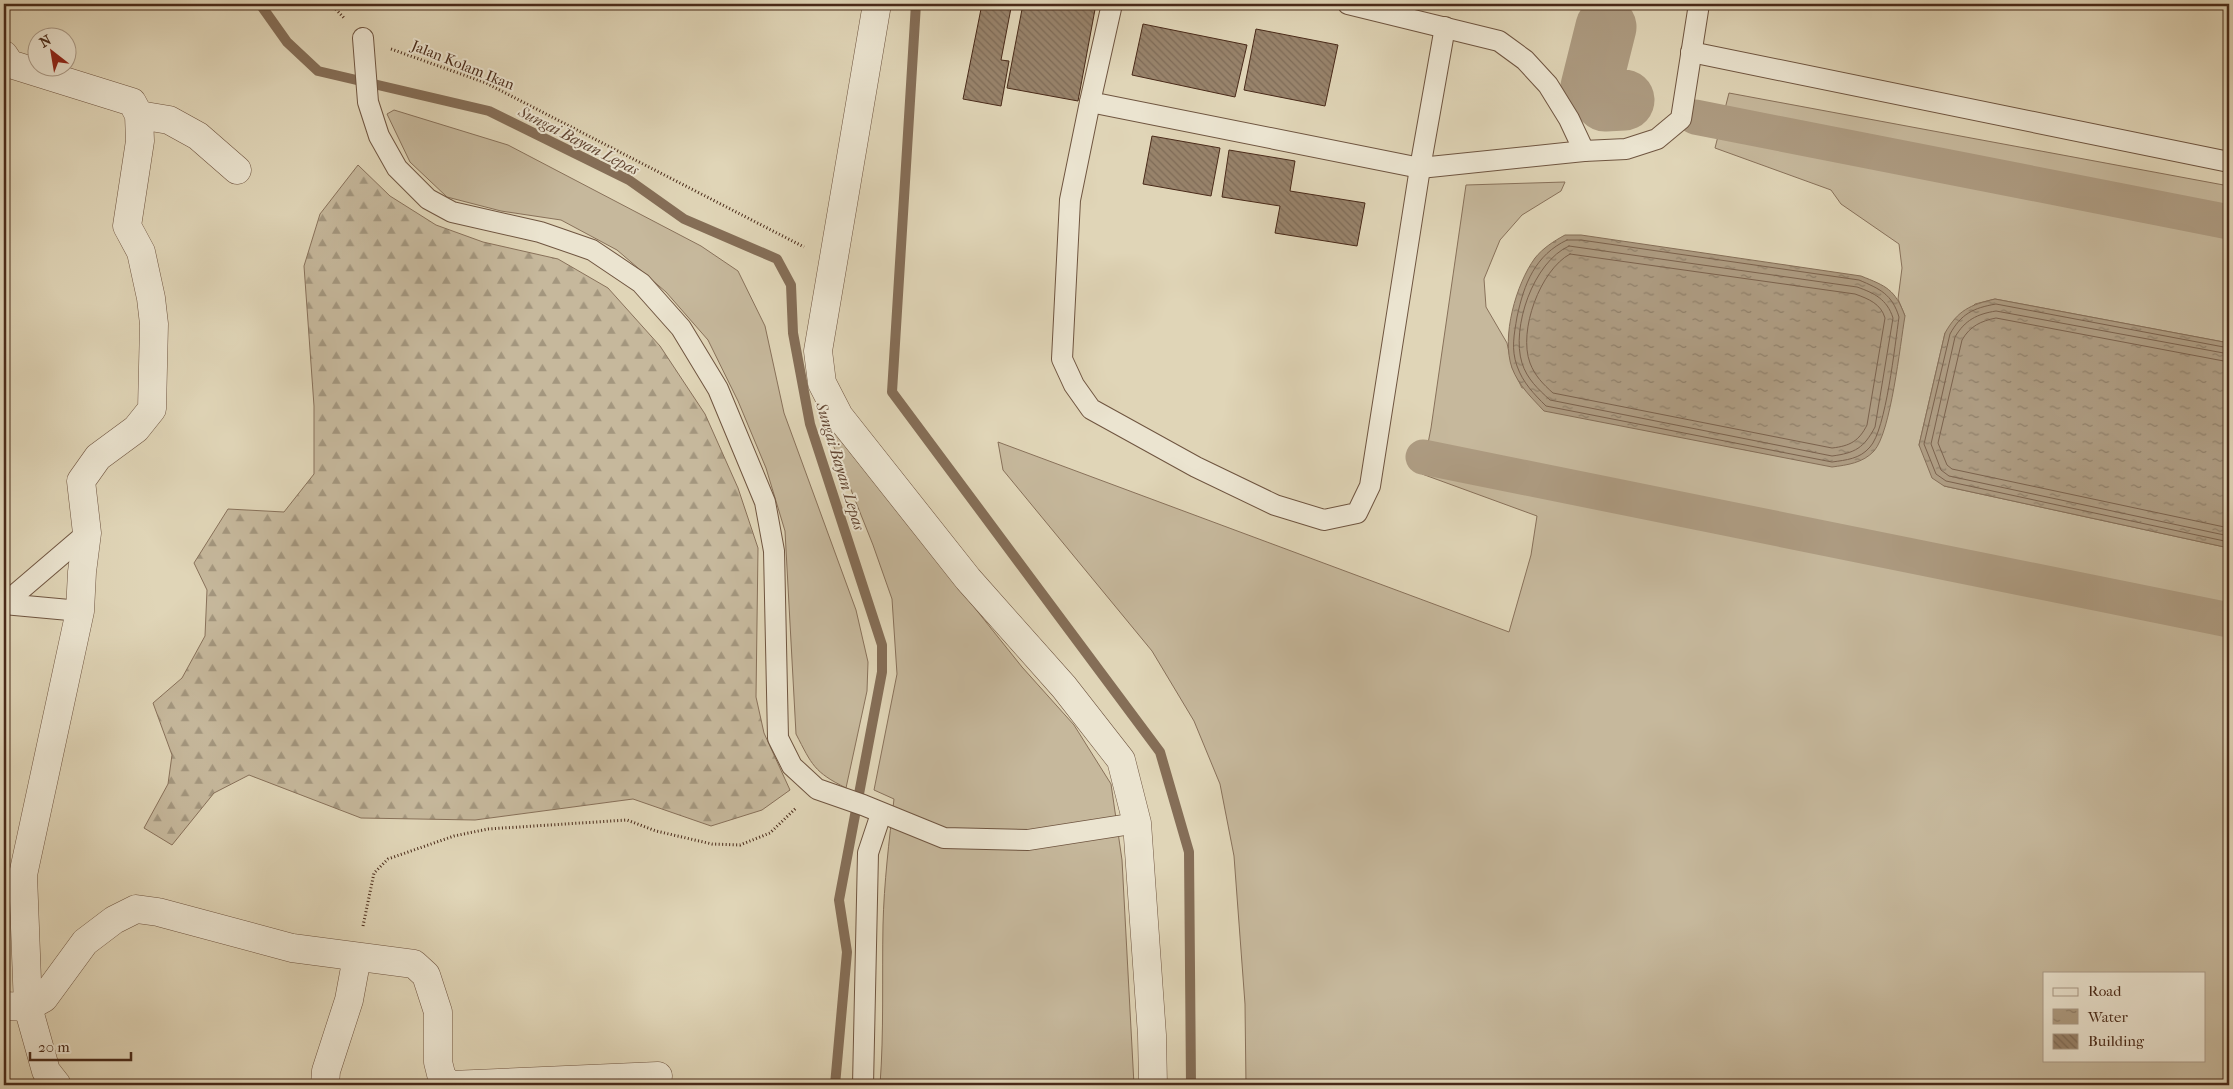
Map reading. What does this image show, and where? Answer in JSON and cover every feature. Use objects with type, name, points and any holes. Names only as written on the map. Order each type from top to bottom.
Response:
[{"type":"street","points":[[877,4],[818,351],[822,383],[839,416],[968,579],[1064,687],[1121,760],[1137,823],[1152,1035],[1153,1085]]},
{"type":"street","points":[[4,54],[10,64],[132,102],[139,115],[140,141],[127,226],[141,252],[151,298],[154,324],[152,408],[136,429],[98,457],[81,481],[87,533],[80,611],[23,876],[16,1006],[46,1071],[57,1085]]},
{"type":"street","points":[[139,115],[169,120],[198,136],[236,170]]},
{"type":"street","points":[[16,1006],[44,998],[85,942],[114,920],[136,909],[158,912],[292,948],[338,952],[357,957],[414,964],[426,976],[438,1012],[440,1070],[442,1078],[451,1085],[658,1076]]},
{"type":"street","points":[[325,1085],[326,1071],[349,1000],[357,957]]},
{"type":"lane","points":[[1112,4],[1070,200],[1062,359],[1074,385],[1092,409],[1196,467],[1275,504],[1324,520],[1356,513],[1370,486],[1420,168],[1445,27]]},
{"type":"lane","points":[[1348,4],[1499,41],[1525,60],[1548,85],[1584,151]]},
{"type":"lane","points":[[1090,102],[1420,168],[1584,151],[1626,149],[1656,139],[1681,119],[1700,4]]},
{"type":"lane","points":[[363,38],[368,102],[378,136],[397,168],[428,200],[452,212],[540,232],[592,250],[641,283],[681,328],[718,389],[764,502],[774,551],[778,738],[792,766],[823,791],[944,838],[1028,840],[1137,823]]},
{"type":"lane","points":[[1691,52],[2229,162]]},
{"type":"lane","points":[[4,604],[87,533]]},
{"type":"lane","points":[[4,604],[80,611]]},
{"type":"lane","points":[[863,1085],[868,853],[872,809]]},
{"type":"path","name":"Jalan Kolam Ikan","points":[[331,4],[363,38],[486,83],[834,263]]},
{"type":"path","points":[[357,957],[374,873],[388,859],[414,848],[454,836],[488,829],[627,820],[656,831],[712,844],[740,845],[770,834],[823,791]]},
{"type":"green space","points":[[1729,93],[2229,186],[2229,343],[1995,299],[1975,304],[1945,333],[1919,445],[1944,486],[2229,548],[2229,1085],[1246,1085],[1245,1004],[1234,856],[1220,784],[1194,721],[1152,651],[1003,470],[998,442],[1509,632],[1531,555],[1537,516],[1422,474],[1431,428],[1466,185],[1565,182],[1561,191],[1522,215],[1500,240],[1484,279],[1486,307],[1507,343],[1512,367],[1522,388],[1905,316],[1898,299],[1902,268],[1899,244],[1841,204],[1831,190],[1715,148]]},
{"type":"green space","points":[[394,110],[508,145],[701,246],[738,271],[765,326],[784,413],[856,610],[868,662],[867,691],[846,788],[827,777],[815,767],[796,734],[785,531],[766,468],[738,401],[708,340],[666,292],[617,250],[561,220],[501,211],[447,197],[410,162],[387,114]]},
{"type":"green space","points":[[358,165],[390,196],[436,225],[483,242],[558,259],[608,288],[660,346],[705,414],[738,488],[758,548],[756,697],[764,733],[790,790],[762,810],[711,826],[633,799],[475,820],[361,818],[249,775],[214,793],[172,845],[144,828],[168,784],[172,755],[153,703],[182,678],[205,636],[207,590],[194,563],[228,509],[284,512],[314,474],[314,406],[304,266],[320,214]]},
{"type":"green space","points":[[822,417],[1022,667],[1074,725],[1111,784],[1122,860],[1134,1085],[880,1085],[884,909],[894,799],[874,790],[897,674],[892,599],[873,545]]},
{"type":"water","points":[[1565,235],[1581,235],[1861,276],[1889,290],[1897,300],[1905,316],[1890,408],[1880,441],[1874,451],[1860,461],[1832,467],[1544,411],[1522,386],[1512,368],[1508,341],[1509,326],[1516,296],[1528,269],[1542,251]]},
{"type":"water","points":[[1995,299],[2229,343],[2229,548],[1944,486],[1932,478],[1919,445],[1945,333],[1960,314],[1972,306]]},
{"type":"building","points":[[982,4],[1011,8],[1001,60],[1009,61],[1001,106],[963,99]]},
{"type":"building","points":[[1023,4],[1096,4],[1078,101],[1007,88]]},
{"type":"building","points":[[1143,24],[1247,45],[1235,97],[1132,75]]},
{"type":"building","points":[[1256,29],[1338,45],[1325,106],[1244,90]]},
{"type":"building","points":[[1152,136],[1220,148],[1211,196],[1143,184]]},
{"type":"building","points":[[1229,150],[1295,161],[1290,191],[1365,203],[1357,246],[1275,233],[1280,206],[1222,197]]},
{"type":"waterway","name":"Sungai Bayan Lepas","points":[[260,4],[287,42],[318,71],[489,111],[629,180],[684,219],[777,259],[791,285],[793,333],[810,424],[882,645],[882,672],[839,900],[847,952],[835,1085]]},
{"type":"waterway","points":[[916,4],[892,392],[1160,752],[1189,852],[1191,1085]]},
{"type":"waterway","points":[[1606,27],[1591,87],[1605,101],[1624,100]]},
{"type":"waterway","points":[[1695,117],[2229,222]]},
{"type":"waterway","points":[[1423,457],[2229,620]]}]
